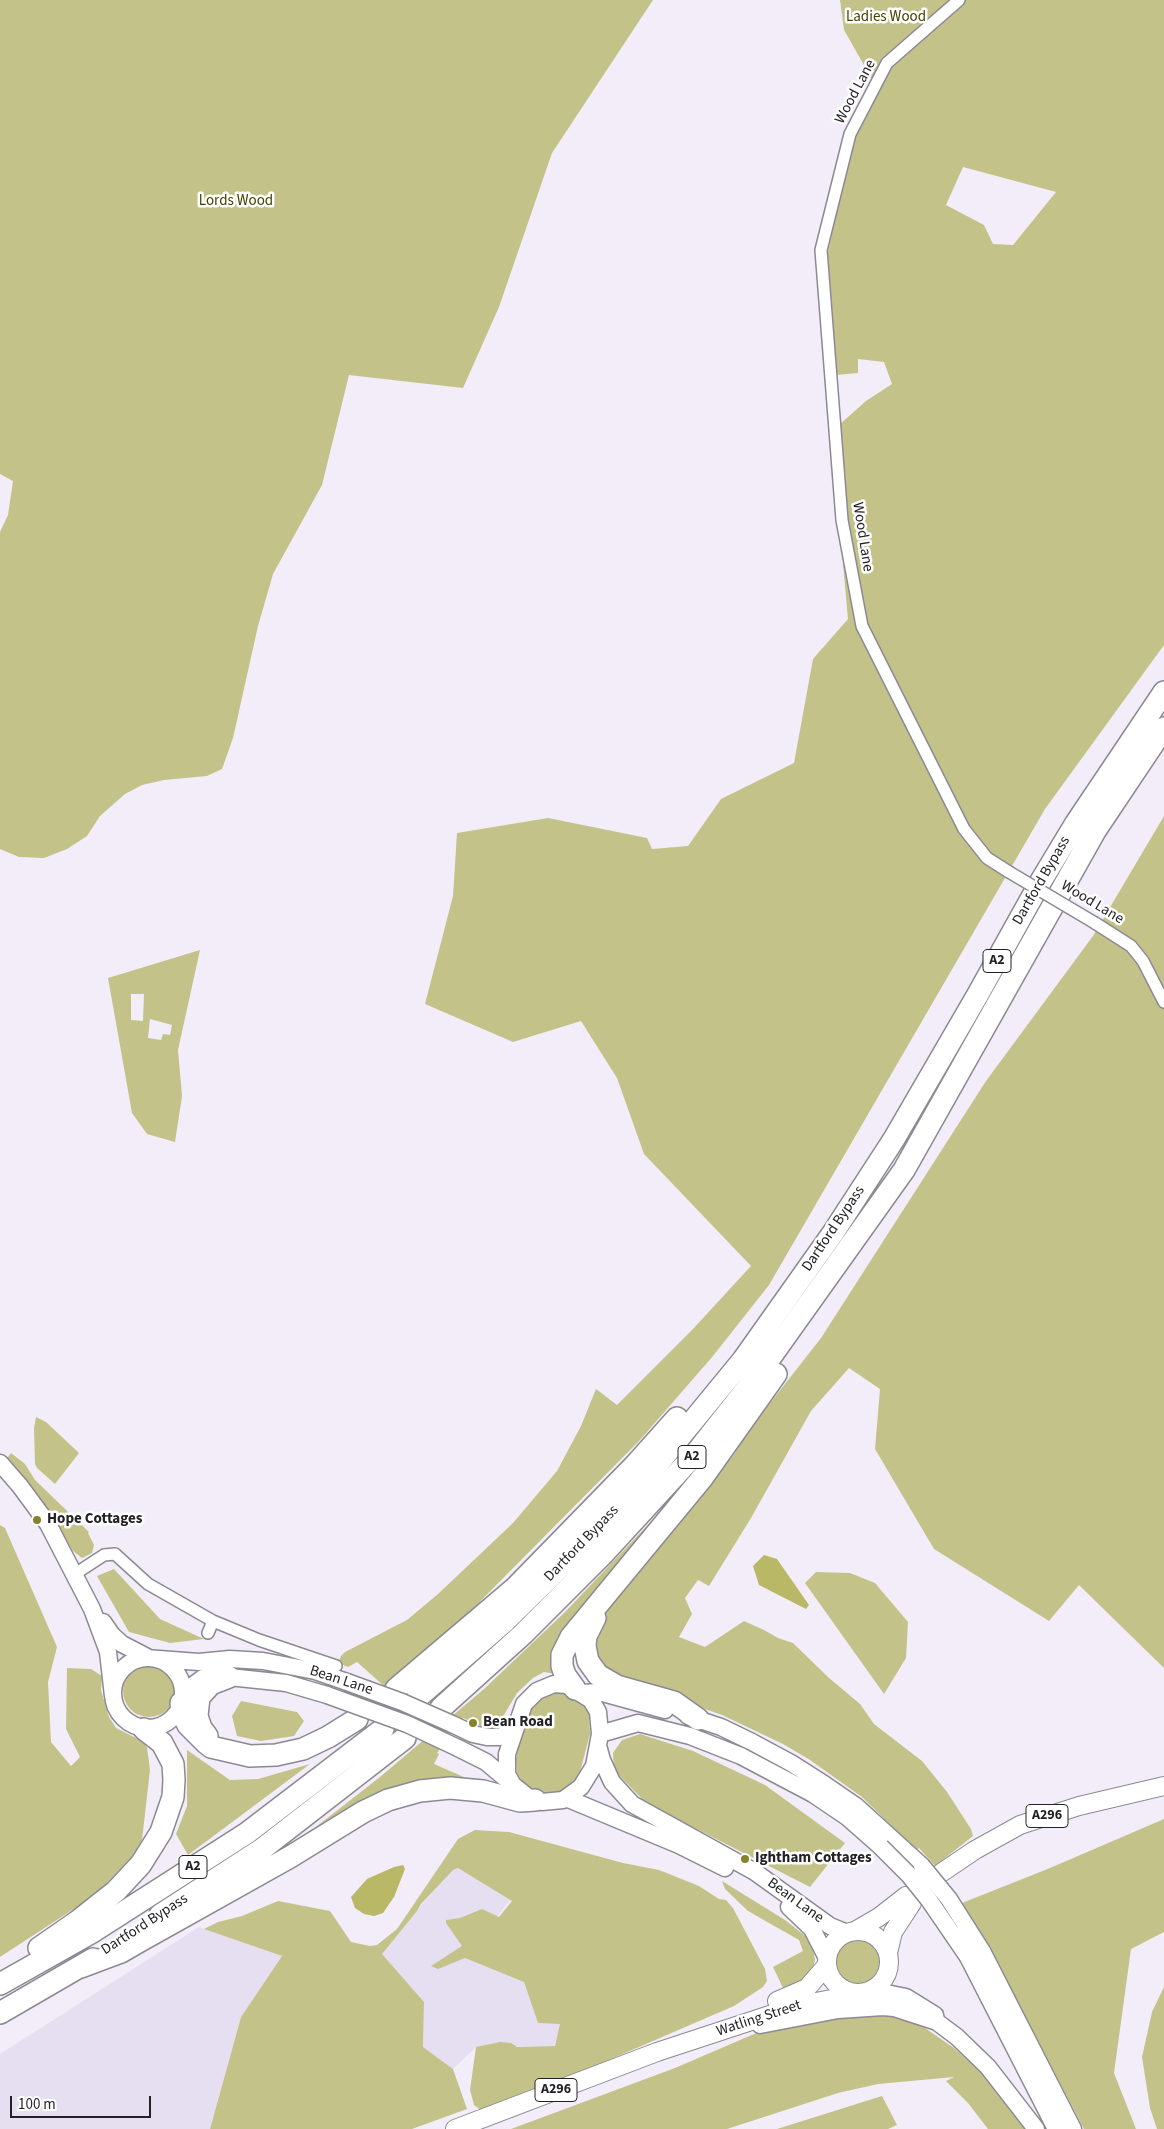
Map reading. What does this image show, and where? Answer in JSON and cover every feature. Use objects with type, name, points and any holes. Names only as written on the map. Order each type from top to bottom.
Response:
[{"type":"highway","name":"Dartford Bypass","points":[[417,1698],[505,1621],[596,1532],[651,1472],[743,1360],[833,1233],[894,1139],[978,996],[1040,881],[1076,823],[1164,692]]},
{"type":"highway","name":"Dartford Bypass","points":[[447,1716],[523,1634],[606,1552],[696,1453],[760,1372],[904,1170],[1095,831],[1164,728]]},
{"type":"highway","points":[[578,1691],[563,1671],[562,1655],[573,1635],[703,1477],[828,1298],[904,1170]]},
{"type":"highway","name":"A2","points":[[396,1689],[515,1588],[635,1465],[737,1347],[799,1263],[833,1233]]},
{"type":"highway","points":[[598,1606],[585,1643],[587,1658],[594,1671],[617,1686],[674,1702],[698,1719]]},
{"type":"highway","points":[[219,1748],[201,1728],[197,1716],[197,1705],[200,1694],[208,1686],[230,1677]]},
{"type":"highway","points":[[182,1700],[182,1714],[190,1728],[211,1747],[239,1755],[286,1754],[319,1742],[357,1719]]},
{"type":"highway","points":[[0,1972],[71,1926],[105,1900],[132,1875],[155,1843],[170,1807],[174,1790],[174,1772],[170,1757],[164,1746],[144,1728]]},
{"type":"highway","name":"Dartford Bypass","points":[[0,1984],[94,1931],[247,1833],[383,1728]]},
{"type":"highway","name":"Dartford Bypass","points":[[0,2013],[81,1967],[262,1849],[405,1738]]},
{"type":"highway","points":[[81,1967],[121,1952],[290,1857],[363,1812],[388,1800],[420,1791],[459,1788],[483,1790],[520,1801],[535,1800]]},
{"type":"main road","name":"Bean Lane","points":[[0,1463],[45,1520],[75,1574],[92,1609],[108,1652],[114,1696]]},
{"type":"main road","name":"Bean Lane","points":[[92,1609],[116,1639],[126,1647],[153,1658],[198,1662],[230,1659],[263,1661],[315,1671],[447,1716],[473,1734],[487,1738],[500,1737],[515,1728]]},
{"type":"main road","points":[[153,1658],[164,1661],[175,1670],[182,1683],[182,1700],[169,1720],[156,1727],[144,1728],[128,1721],[122,1716],[115,1703],[114,1696],[118,1675],[135,1660],[153,1658]]},
{"type":"main road","name":"Bean Lane","points":[[182,1700],[188,1689],[203,1678],[222,1674],[230,1677],[280,1682],[327,1695],[384,1715],[486,1762],[513,1785]]},
{"type":"main road","points":[[558,1684],[565,1684],[578,1691],[591,1700],[596,1707],[599,1719],[600,1734],[597,1759],[589,1778],[579,1790],[566,1798],[548,1802],[535,1800],[513,1785],[508,1774],[506,1758],[515,1728],[524,1704],[537,1691],[547,1686],[558,1684]]},
{"type":"main road","points":[[578,1691],[599,1692],[698,1719],[752,1742],[791,1763],[847,1799],[885,1841],[909,1875],[975,1954],[1073,2129]]},
{"type":"main road","points":[[600,1734],[638,1723],[666,1728],[699,1739],[741,1756],[814,1794],[885,1841]]},
{"type":"main road","name":"Bean Lane","points":[[600,1734],[599,1747],[602,1760],[614,1785],[632,1804],[755,1872],[830,1926],[851,1932]]},
{"type":"main road","name":"A296","points":[[941,1873],[1020,1825],[1079,1806],[1164,1786]]},
{"type":"main road","name":"Bean Lane","points":[[566,1798],[679,1844],[754,1884],[792,1909],[812,1929],[827,1962]]},
{"type":"main road","points":[[864,1993],[881,1983],[887,1974],[892,1932],[912,1903],[913,1895],[906,1896],[879,1917],[833,1943],[827,1962],[830,1978],[843,1991],[864,1993],[886,1993],[906,1997],[918,2002],[934,2015],[937,2022]]},
{"type":"main road","points":[[851,1932],[865,1932],[875,1936],[888,1953]]},
{"type":"main road","points":[[975,1954],[1056,2129]]},
{"type":"main road","name":"Watling Street","points":[[657,2052],[668,2045],[800,1992],[813,1983],[827,1962]]},
{"type":"main road","name":"Watling Street","points":[[455,2129],[657,2052],[800,2005],[864,1993]]},
{"type":"main road","points":[[657,2052],[676,2051],[746,2028],[838,2010],[884,2006],[894,2008],[937,2022],[957,2037],[988,2067],[1036,2129]]},
{"type":"street","name":"Wood Lane","points":[[959,0],[887,64],[850,134],[821,250],[842,520],[862,626],[964,829],[987,858],[1131,946],[1143,962],[1164,1002]]},
{"type":"street","name":"Bean Lane","points":[[75,1574],[104,1555],[116,1554],[148,1584],[213,1621],[259,1640],[336,1662]]},
{"type":"street","points":[[208,1633],[213,1621]]},
{"type":"shaded area","points":[[764,1555],[777,1559],[809,1605],[806,1609],[759,1585],[753,1566]]},
{"type":"shaded area","points":[[403,1865],[405,1869],[394,1897],[383,1913],[374,1916],[364,1914],[355,1908],[351,1897],[367,1879]]},
{"type":"shaded area","points":[[455,1865],[511,1899],[483,1935],[524,1982],[538,2022],[560,2024],[559,2046],[476,2047],[453,2069],[423,2047],[424,2002],[381,1954]]},
{"type":"shaded area","points":[[199,1927],[282,1956],[241,2017],[210,2129],[0,2129],[0,2054]]},
{"type":"green space","name":"Lords Wood","points":[[0,0],[653,0],[552,153],[499,307],[463,388],[349,375],[322,485],[273,574],[258,626],[233,738],[222,769],[207,776],[164,780],[142,785],[125,794],[100,816],[87,836],[67,849],[44,858],[19,857],[0,849],[0,532],[8,515],[13,481],[0,474]]},
{"type":"green space","name":"Ladies Wood","points":[[840,0],[1164,0],[1164,645],[1045,809],[769,1285],[713,1356],[640,1440],[422,1660],[389,1687],[384,1686],[357,1662],[348,1667],[341,1664],[339,1661],[341,1656],[345,1652],[407,1620],[438,1594],[513,1523],[557,1471],[581,1426],[596,1389],[617,1405],[692,1330],[751,1266],[644,1154],[617,1078],[581,1021],[513,1042],[425,1004],[453,896],[457,833],[548,818],[647,838],[652,849],[688,846],[721,799],[794,763],[813,659],[848,619],[831,432],[866,401],[892,384],[884,362],[858,359],[858,373],[836,375],[827,257],[849,153],[873,81],[844,30]],"holes":[[[963,167],[1056,192],[1013,245],[993,244],[984,225],[946,205]]]},
{"type":"green space","points":[[1164,816],[1164,1668],[1079,1585],[1049,1621],[934,1549],[875,1449],[880,1389],[849,1368],[811,1411],[751,1518],[709,1586],[698,1580],[685,1598],[692,1614],[679,1637],[705,1647],[744,1621],[778,1638],[793,1643],[828,1677],[860,1704],[874,1724],[922,1761],[947,1792],[971,1829],[973,1836],[935,1866],[919,1848],[916,1850],[862,1797],[810,1760],[783,1744],[722,1715],[607,1674],[591,1648],[605,1611],[709,1480],[721,1471],[735,1453],[745,1435],[821,1338],[986,1081],[1093,936]]},
{"type":"green space","points":[[200,950],[178,1050],[182,1096],[175,1142],[147,1134],[132,1113],[108,978]],"holes":[[[131,994],[144,994],[143,1021],[131,1020]],[[150,1019],[172,1025],[170,1035],[163,1034],[161,1040],[148,1038]]]},
{"type":"green space","points":[[36,1417],[46,1422],[79,1453],[55,1484],[35,1464],[34,1428]]},
{"type":"green space","points":[[11,1453],[25,1464],[35,1480],[89,1532],[94,1545],[92,1553],[82,1558],[73,1551],[58,1527],[5,1461]]},
{"type":"green space","points":[[662,1510],[556,1674],[544,1672],[533,1678],[517,1693],[501,1720],[502,1722],[497,1725],[483,1727],[463,1718],[437,1753],[439,1754],[434,1764],[473,1781],[442,1781],[255,1870],[307,1834],[380,1777],[484,1689],[565,1612]]},
{"type":"green space","points":[[0,1525],[5,1528],[57,1647],[48,1682],[51,1742],[71,1766],[80,1757],[66,1729],[67,1668],[91,1669],[102,1676],[101,1690],[109,1717],[116,1728],[142,1741],[147,1747],[150,1770],[142,1840],[136,1852],[89,1899],[0,1957]]},
{"type":"green space","points":[[114,1569],[160,1619],[204,1639],[170,1643],[129,1632],[97,1576]]},
{"type":"green space","points":[[816,1572],[850,1573],[875,1583],[908,1622],[906,1658],[884,1694],[805,1583]]},
{"type":"green space","points":[[144,1665],[154,1665],[163,1669],[171,1677],[175,1691],[171,1705],[163,1713],[154,1717],[144,1717],[135,1713],[127,1705],[123,1696],[123,1686],[127,1677],[135,1669]]},
{"type":"green space","points":[[567,1693],[584,1704],[589,1713],[590,1734],[580,1772],[574,1783],[560,1793],[548,1795],[535,1792],[524,1784],[517,1773],[516,1759],[520,1737],[532,1708],[538,1699],[547,1694]]},
{"type":"green space","points":[[241,1701],[297,1712],[304,1721],[294,1736],[261,1741],[237,1736],[232,1716]]},
{"type":"green space","points":[[640,1734],[693,1751],[765,1785],[845,1843],[810,1887],[646,1803],[614,1770],[613,1753],[622,1740]]},
{"type":"green space","points":[[187,1750],[230,1780],[258,1779],[310,1764],[188,1855],[176,1834],[187,1806]]},
{"type":"green space","points":[[1164,1819],[1164,1932],[1131,1949],[1114,2073],[1136,2129],[1084,2129],[984,1937],[962,1903]]},
{"type":"green space","points":[[475,1830],[509,1832],[623,1863],[659,1870],[699,1886],[719,1899],[726,1900],[733,1908],[765,1969],[767,1981],[763,1987],[734,2006],[537,2091],[482,2111],[474,2105],[470,2090],[476,2047],[500,2042],[511,2043],[517,2047],[555,2046],[560,2024],[538,2023],[524,1982],[465,1958],[438,1969],[431,1966],[462,1946],[446,1923],[446,1920],[460,1918],[482,1909],[499,1917],[512,1901],[458,1868],[453,1870],[421,1904],[382,1954],[424,2002],[423,2047],[453,2069],[467,2109],[412,2129],[210,2129],[241,2017],[282,1956],[204,1929],[218,1922],[242,1916],[278,1901],[330,1911],[351,1942],[370,1946],[377,1945],[397,1929],[458,1839]]},
{"type":"green space","points":[[722,1881],[785,1920],[808,1938],[813,1948],[815,1960],[813,1968],[804,1980],[784,1990],[773,1967],[803,1951],[799,1940],[748,1911],[725,1889]]},
{"type":"green space","points":[[858,1939],[871,1943],[877,1949],[881,1962],[877,1975],[871,1981],[858,1985],[845,1981],[839,1975],[835,1962],[839,1949],[845,1943]]},
{"type":"green space","points":[[1164,1987],[1164,2129],[1157,2129],[1150,2108],[1142,2057],[1152,2012]]},
{"type":"green space","points":[[893,2015],[922,2026],[954,2048],[983,2074],[1025,2129],[988,2129],[968,2103],[946,2081],[954,2077],[878,2084],[838,2093],[727,2129],[511,2129],[675,2068],[761,2031],[806,2022],[853,2016]]},
{"type":"green space","points":[[882,2096],[897,2125],[888,2129],[777,2129]]},
{"type":"place","name":"Hope Cottages","points":[[37,1520]]},
{"type":"place","name":"Bean Road","points":[[473,1723]]},
{"type":"place","name":"Ightham Cottages","points":[[745,1859]]}]
